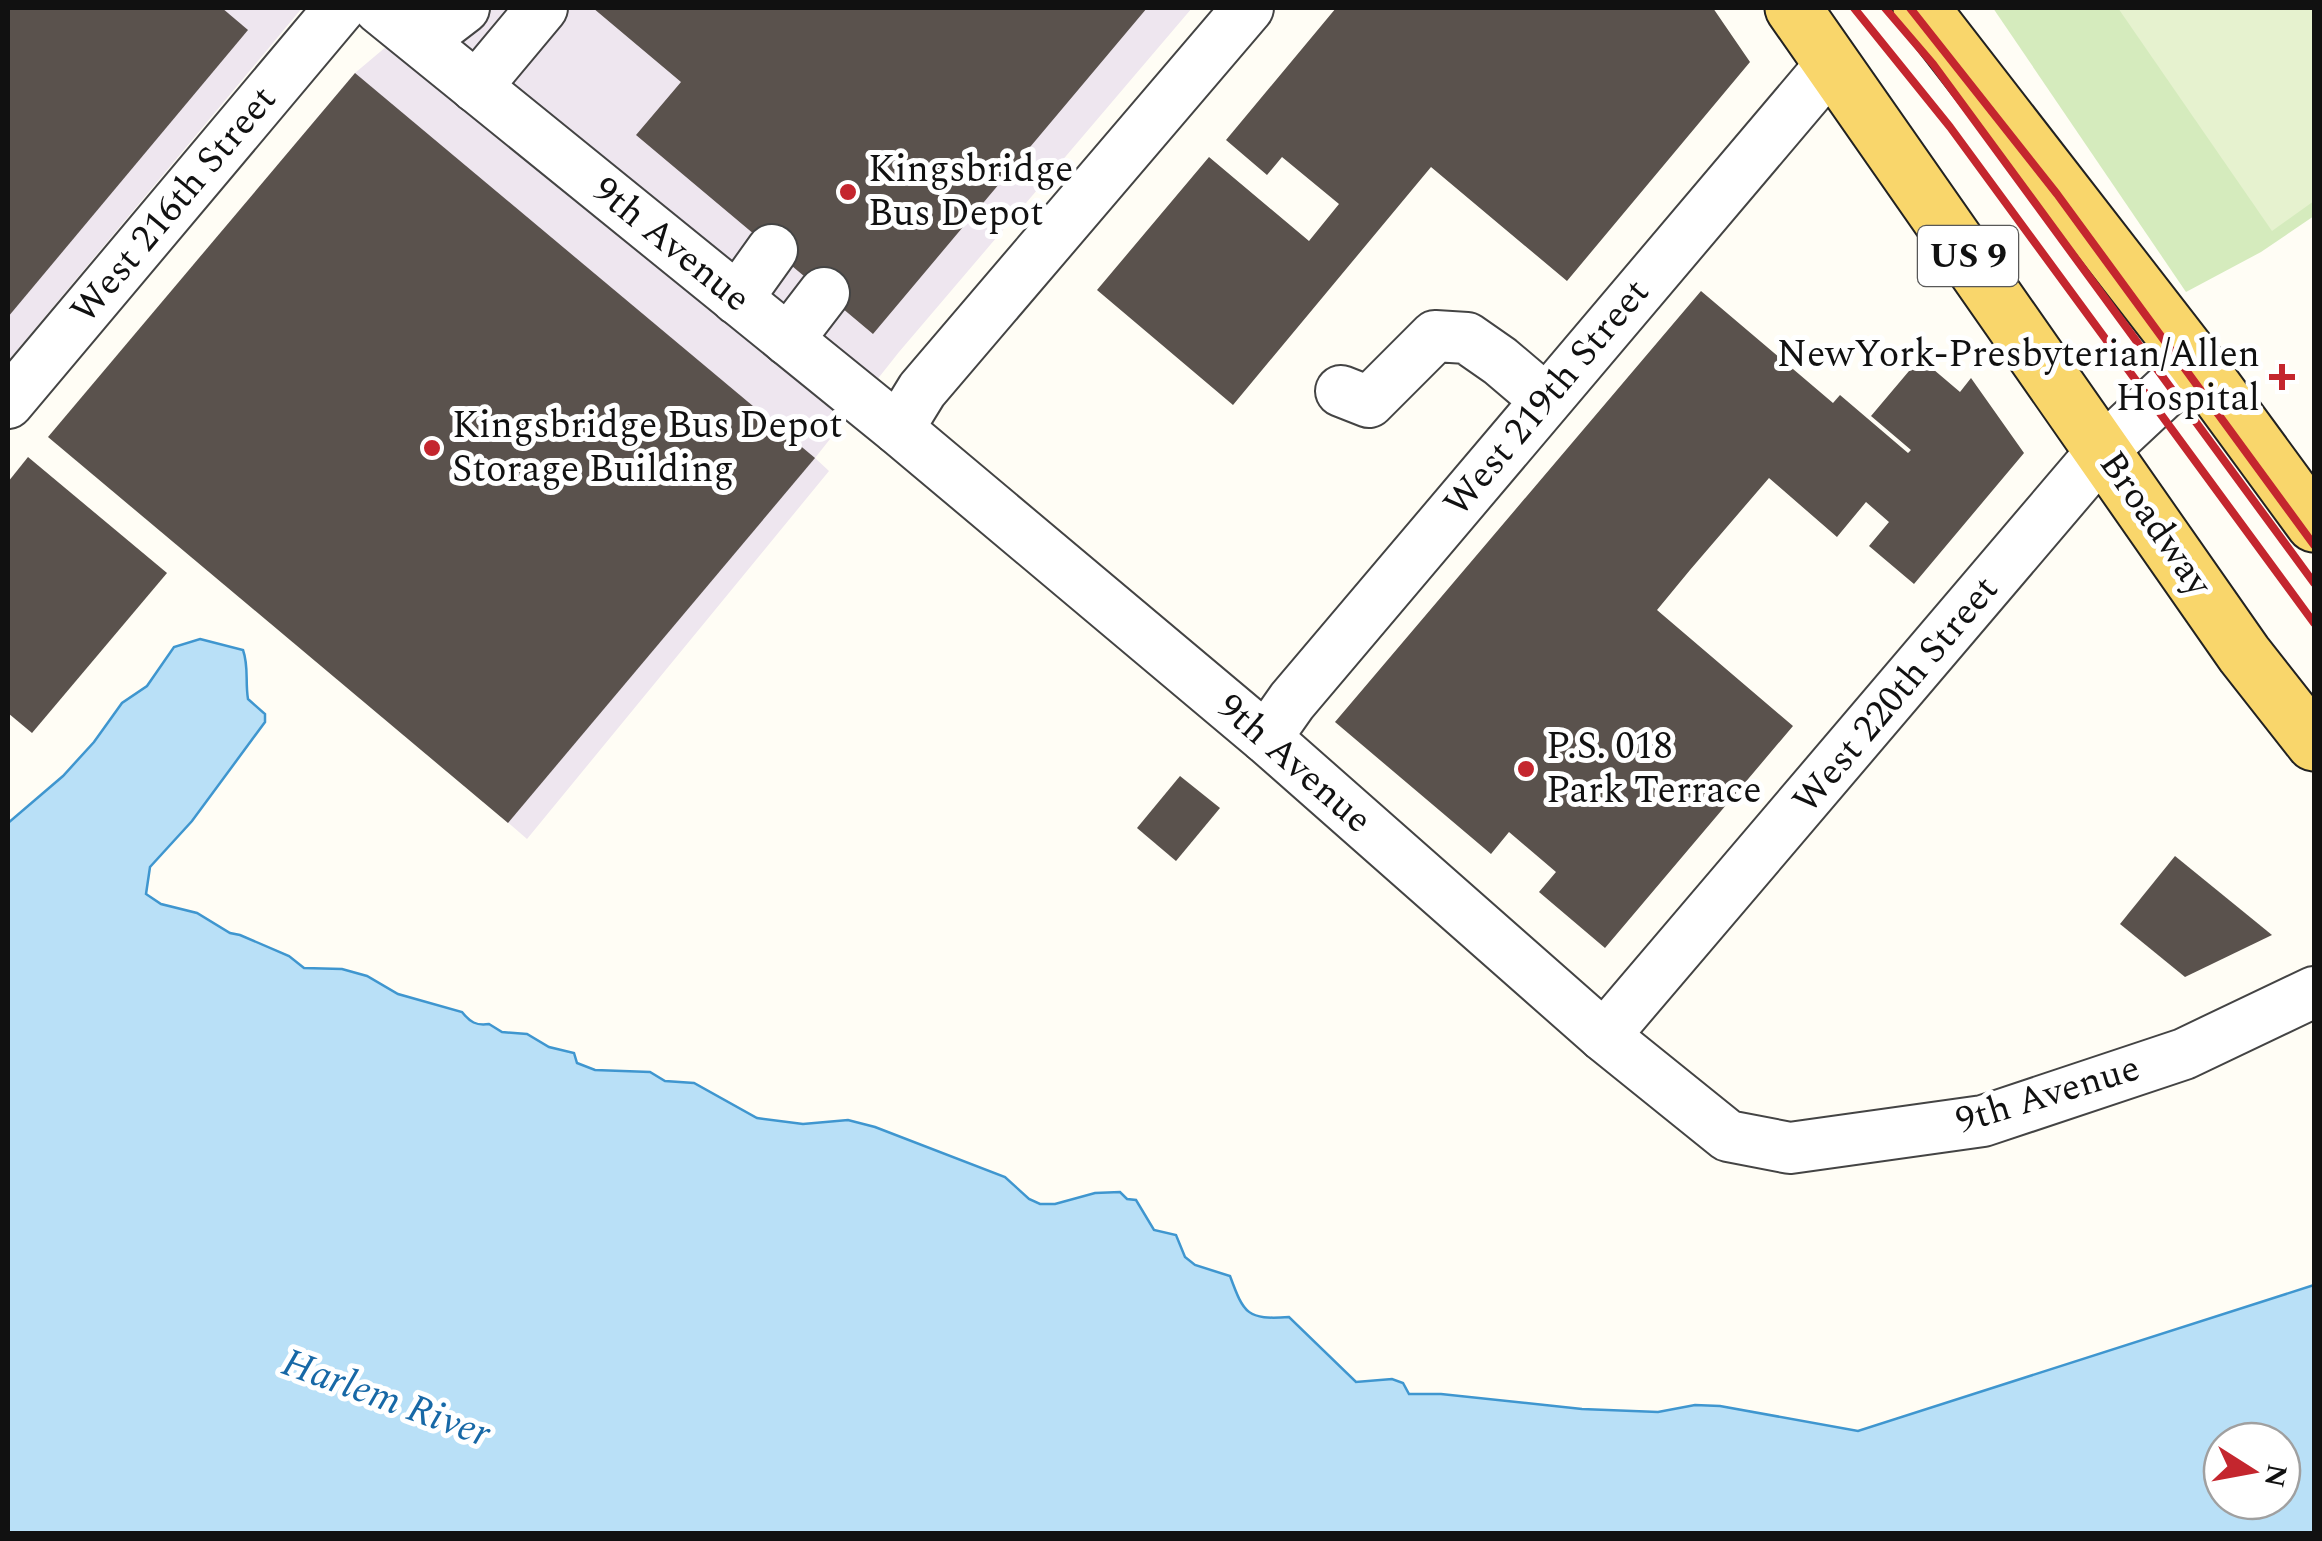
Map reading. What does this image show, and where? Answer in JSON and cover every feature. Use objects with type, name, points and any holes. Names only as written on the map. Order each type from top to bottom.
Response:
[{"type":"main road","name":"Broadway","points":[[1793,8],[2244,654],[2314,743]]},
{"type":"main road","points":[[1921,8],[2196,363],[2314,524]]},
{"type":"street","name":"West 216th Street","points":[[8,403],[340,8]]},
{"type":"street","name":"9th Avenue","points":[[379,8],[898,429],[1266,738],[1604,1036],[1728,1136],[1790,1148],[1983,1121],[2184,1054],[2314,992]]},
{"type":"street","points":[[421,42],[464,8]]},
{"type":"street","points":[[476,87],[542,8]]},
{"type":"street","points":[[898,429],[922,390],[1248,8]]},
{"type":"street","name":"West 219th Street","points":[[1266,738],[1305,686],[1832,62]]},
{"type":"street","points":[[737,299],[772,250]]},
{"type":"street","points":[[788,340],[824,293]]},
{"type":"street","points":[[1340,391],[1369,402],[1435,336],[1467,338],[1546,400]]},
{"type":"street","name":"West 220th Street","points":[[1604,1036],[2103,450],[2196,363]]},
{"type":"shaded area","points":[[8,8],[302,8],[8,361]]},
{"type":"shaded area","name":"Kingsbridge Bus Depot","points":[[432,8],[1192,8],[899,352],[815,458],[829,471],[527,839],[55,430],[355,73]]},
{"type":"green space","points":[[1993,8],[2314,8],[2314,216],[2261,252],[2186,292]]},
{"type":"green space","points":[[2118,8],[2314,8],[2314,201],[2272,231]]},
{"type":"water","name":"Harlem River","points":[[200,639],[243,650],[248,699],[265,714],[265,722],[192,821],[150,867],[146,894],[161,904],[197,913],[230,933],[289,956],[304,968],[342,969],[367,976],[398,994],[462,1012],[477,1024],[527,1034],[549,1047],[574,1053],[577,1063],[595,1070],[650,1072],[665,1081],[694,1083],[757,1118],[803,1124],[848,1120],[875,1127],[1005,1177],[1040,1204],[1120,1192],[1127,1199],[1136,1200],[1154,1230],[1176,1235],[1185,1257],[1195,1265],[1230,1276],[1249,1312],[1264,1317],[1289,1317],[1356,1382],[1392,1379],[1403,1383],[1409,1394],[1582,1409],[1658,1412],[1695,1405],[1720,1406],[1858,1431],[2314,1285],[2314,1533],[8,1533],[8,823],[63,776],[122,703],[147,686],[174,647]]},
{"type":"building","points":[[8,8],[222,8],[248,30],[8,317]]},
{"type":"building","name":"Kingsbridge Bus Depot","points":[[593,8],[1147,8],[873,334],[636,135],[681,82]]},
{"type":"building","points":[[1336,8],[1713,8],[1750,62],[1567,281],[1431,167],[1233,405],[1097,290],[1209,157],[1309,241],[1339,204],[1282,157],[1267,175],[1226,140]]},
{"type":"building","name":"Kingsbridge Bus Depot Storage Building","points":[[355,73],[815,458],[508,823],[48,437]]},
{"type":"building","points":[[1701,291],[1833,403],[1840,395],[1908,453],[1911,450],[1871,416],[1920,358],[1960,392],[1971,378],[2024,453],[1914,584],[1869,546],[1889,522],[1866,502],[1837,537],[1769,478],[1690,570],[1657,610],[1793,726],[1605,948],[1539,892],[1556,872],[1509,832],[1491,854],[1335,722]]},
{"type":"building","points":[[28,457],[167,573],[32,733],[8,713],[8,482]]},
{"type":"building","points":[[1180,776],[1220,808],[1176,861],[1137,828]]},
{"type":"building","points":[[2175,856],[2272,935],[2185,977],[2120,924]]},
{"type":"railway","points":[[1854,8],[1950,127],[2314,623]]},
{"type":"railway","points":[[1885,8],[1933,64],[2314,583]]},
{"type":"railway","points":[[1910,8],[2057,194],[2314,545]]},
{"type":"place","name":"Kingsbridge Bus Depot","points":[[848,192]]},
{"type":"place","name":"NewYork-Presbyterian/Allen Hospital","points":[[2282,377]]},
{"type":"place","name":"Kingsbridge Bus Depot Storage Building","points":[[432,448]]},
{"type":"place","name":"P.S. 018 Park Terrace","points":[[1526,769]]}]
